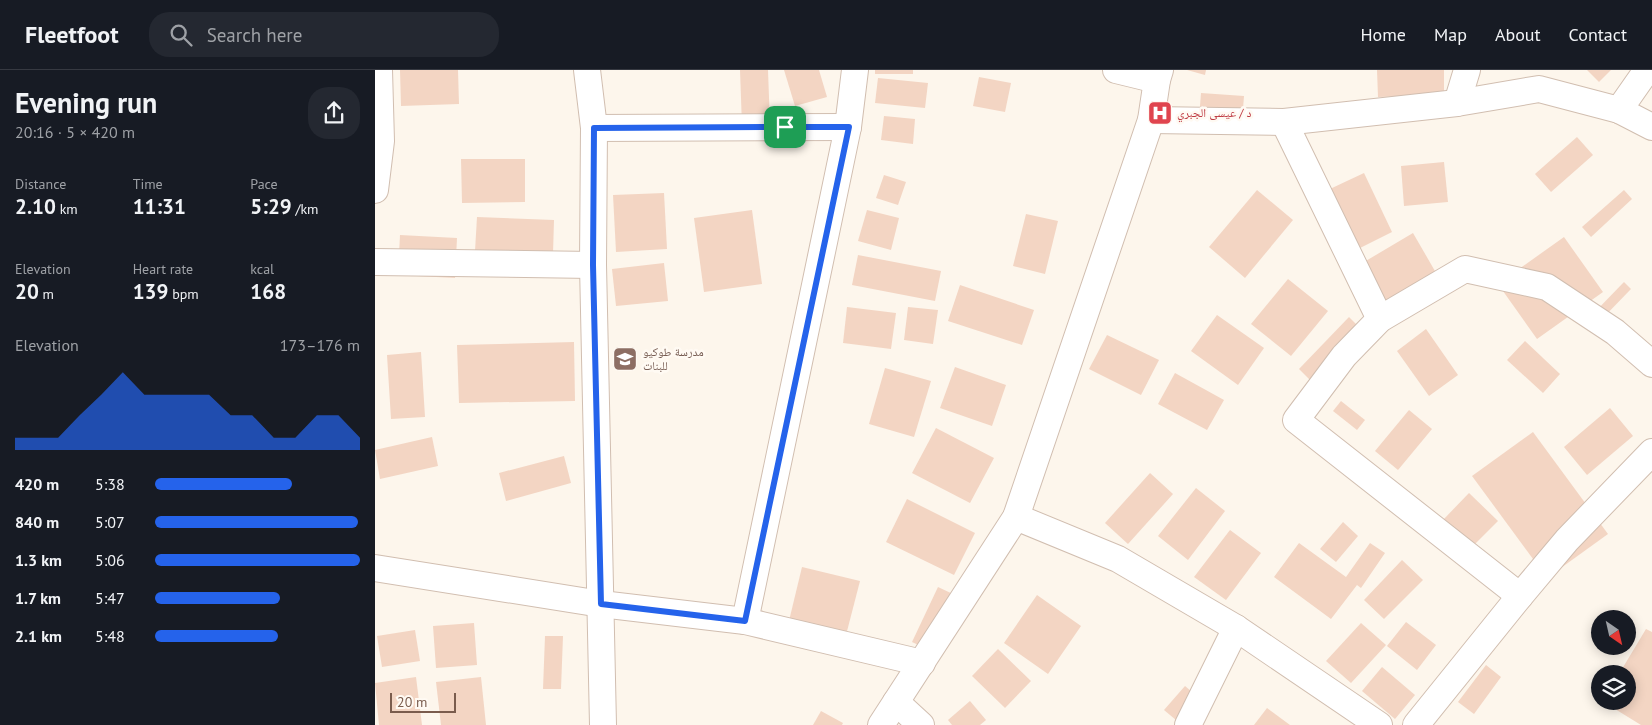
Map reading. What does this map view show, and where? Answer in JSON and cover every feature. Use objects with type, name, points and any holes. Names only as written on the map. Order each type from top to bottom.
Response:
[{"type":"street","points":[[375,190],[381,141],[379,70]]},
{"type":"street","points":[[587,70],[594,128],[593,265],[603,725]]},
{"type":"street","points":[[745,621],[849,127],[855,70]]},
{"type":"street","points":[[881,725],[1016,517],[1151,120],[1159,75],[1116,70]]},
{"type":"street","points":[[1457,103],[1467,70]]},
{"type":"street","points":[[1619,110],[1647,70]]},
{"type":"street","points":[[1151,120],[1284,122],[1457,103],[1539,89],[1619,110],[1652,127]]},
{"type":"street","points":[[1284,122],[1380,319]]},
{"type":"street","points":[[594,128],[849,127]]},
{"type":"street","points":[[375,262],[593,265]]},
{"type":"street","points":[[1520,596],[1296,420],[1344,356],[1380,319],[1465,269],[1547,287],[1615,332],[1652,364]]},
{"type":"street","points":[[1416,725],[1567,540],[1652,452]]},
{"type":"street","points":[[1016,517],[1118,559],[1236,628],[1379,725]]},
{"type":"street","points":[[375,568],[601,604],[745,621],[922,663]]},
{"type":"street","points":[[1188,725],[1236,628]]},
{"type":"street","points":[[896,702],[921,725]]},
{"type":"building","points":[[400,70],[458,70],[459,104],[401,106]]},
{"type":"building","points":[[740,70],[768,70],[770,125],[742,126]]},
{"type":"building","points":[[784,70],[819,70],[827,97],[795,106]]},
{"type":"building","points":[[875,70],[913,70],[913,74],[875,74]]},
{"type":"building","points":[[1187,70],[1206,70],[1205,75]]},
{"type":"building","points":[[1377,70],[1444,70],[1444,95],[1378,97]]},
{"type":"building","points":[[1587,70],[1611,70],[1599,82]]},
{"type":"building","points":[[979,77],[1011,83],[1005,112],[973,106]]},
{"type":"building","points":[[878,78],[928,83],[925,108],[875,103]]},
{"type":"building","points":[[1201,93],[1244,96],[1242,122],[1199,119]]},
{"type":"building","points":[[884,116],[915,119],[913,144],[881,140]]},
{"type":"building","points":[[1577,137],[1593,155],[1551,192],[1535,174]]},
{"type":"building","points":[[461,159],[525,159],[525,202],[462,203]]},
{"type":"building","points":[[1444,162],[1448,202],[1404,206],[1401,166]]},
{"type":"building","points":[[1364,173],[1392,232],[1344,256],[1315,196]]},
{"type":"building","points":[[884,175],[906,182],[898,205],[876,198]]},
{"type":"building","points":[[1257,190],[1293,220],[1245,278],[1209,247]]},
{"type":"building","points":[[1624,190],[1632,199],[1591,237],[1582,227]]},
{"type":"building","points":[[664,193],[667,249],[616,252],[613,195]]},
{"type":"building","points":[[752,210],[762,284],[704,292],[694,218]]},
{"type":"building","points":[[867,210],[899,218],[891,250],[858,241]]},
{"type":"building","points":[[1026,214],[1058,221],[1045,274],[1013,266]]},
{"type":"building","points":[[477,217],[554,220],[553,254],[475,251]]},
{"type":"building","points":[[1413,233],[1439,278],[1385,309],[1359,265]]},
{"type":"building","points":[[400,235],[457,238],[455,278],[398,275]]},
{"type":"building","points":[[1564,237],[1603,292],[1537,339],[1498,284]]},
{"type":"building","points":[[858,255],[941,271],[935,301],[852,285]]},
{"type":"building","points":[[664,263],[668,301],[616,306],[612,269]]},
{"type":"building","points":[[1288,279],[1328,311],[1291,356],[1251,324]]},
{"type":"building","points":[[1624,282],[1631,289],[1599,322],[1592,315]]},
{"type":"building","points":[[960,285],[1034,310],[1022,345],[948,321]]},
{"type":"building","points":[[847,307],[896,313],[891,349],[843,343]]},
{"type":"building","points":[[908,307],[938,310],[933,344],[904,340]]},
{"type":"building","points":[[1217,315],[1264,348],[1238,385],[1191,351]]},
{"type":"building","points":[[1349,317],[1366,334],[1316,386],[1299,369]]},
{"type":"building","points":[[1426,329],[1458,375],[1429,396],[1397,351]]},
{"type":"building","points":[[1107,335],[1159,360],[1141,395],[1089,369]]},
{"type":"building","points":[[1525,341],[1560,374],[1543,393],[1507,360]]},
{"type":"building","points":[[574,342],[575,401],[459,403],[457,345]]},
{"type":"building","points":[[421,352],[425,417],[391,419],[387,355]]},
{"type":"building","points":[[955,367],[1006,385],[992,426],[940,408]]},
{"type":"building","points":[[885,368],[931,381],[914,437],[869,424]]},
{"type":"building","points":[[1175,373],[1224,400],[1207,430],[1158,404]]},
{"type":"building","points":[[1341,401],[1365,420],[1357,430],[1333,411]]},
{"type":"building","points":[[1610,408],[1633,436],[1587,475],[1564,447]]},
{"type":"building","points":[[1409,410],[1432,429],[1398,470],[1375,451]]},
{"type":"building","points":[[936,428],[994,458],[970,503],[912,473]]},
{"type":"building","points":[[1533,432],[1608,534],[1547,578],[1472,476]]},
{"type":"building","points":[[432,437],[438,466],[380,479],[375,450]]},
{"type":"building","points":[[564,456],[571,483],[506,501],[499,473]]},
{"type":"building","points":[[1150,473],[1173,494],[1128,544],[1105,523]]},
{"type":"building","points":[[1196,488],[1225,511],[1188,560],[1158,536]]},
{"type":"building","points":[[1469,493],[1498,521],[1472,547],[1443,520]]},
{"type":"building","points":[[907,499],[975,533],[954,575],[886,542]]},
{"type":"building","points":[[1343,522],[1358,536],[1336,562],[1320,549]]},
{"type":"building","points":[[1230,530],[1261,553],[1226,600],[1194,577]]},
{"type":"building","points":[[1299,543],[1346,577],[1370,543],[1385,553],[1361,588],[1357,585],[1331,619],[1274,577]]},
{"type":"building","points":[[1402,560],[1423,580],[1384,619],[1364,600]]},
{"type":"building","points":[[802,567],[860,581],[845,639],[788,625]]},
{"type":"building","points":[[938,587],[955,595],[929,650],[912,642]]},
{"type":"building","points":[[1037,595],[1081,626],[1048,674],[1004,643]]},
{"type":"building","points":[[1406,622],[1436,645],[1417,670],[1387,646]]},
{"type":"building","points":[[474,623],[477,665],[436,668],[433,626]]},
{"type":"building","points":[[1361,623],[1386,645],[1351,683],[1326,661]]},
{"type":"building","points":[[1646,629],[1652,632],[1652,725],[1641,725],[1617,710],[1636,710],[1636,665],[1624,665],[1630,655],[1636,655],[1636,646]]},
{"type":"building","points":[[415,630],[420,661],[382,667],[377,636]]},
{"type":"building","points":[[545,636],[563,636],[561,689],[543,689]]},
{"type":"building","points":[[998,649],[1031,681],[1005,708],[972,676]]},
{"type":"building","points":[[1486,665],[1501,677],[1474,714],[1458,702]]},
{"type":"building","points":[[1382,667],[1415,695],[1395,719],[1362,691]]},
{"type":"building","points":[[416,677],[422,725],[379,725],[375,683]]},
{"type":"building","points":[[481,677],[486,725],[441,725],[436,682]]},
{"type":"building","points":[[1185,686],[1207,705],[1182,725],[1164,710]]},
{"type":"building","points":[[970,701],[986,720],[980,725],[952,725],[948,720]]},
{"type":"building","points":[[1267,708],[1290,725],[1254,725]]},
{"type":"building","points":[[821,711],[843,723],[842,725],[813,725]]},
{"type":"place","name":"د / عيسى الجبري","points":[[1160,113]]},
{"type":"place","name":"مدرسة طوكيو للبنات","points":[[625,359]]},
{"type":"route","points":[[785,127],[849,127],[745,621],[601,604],[593,265],[594,128],[785,127]]}]
